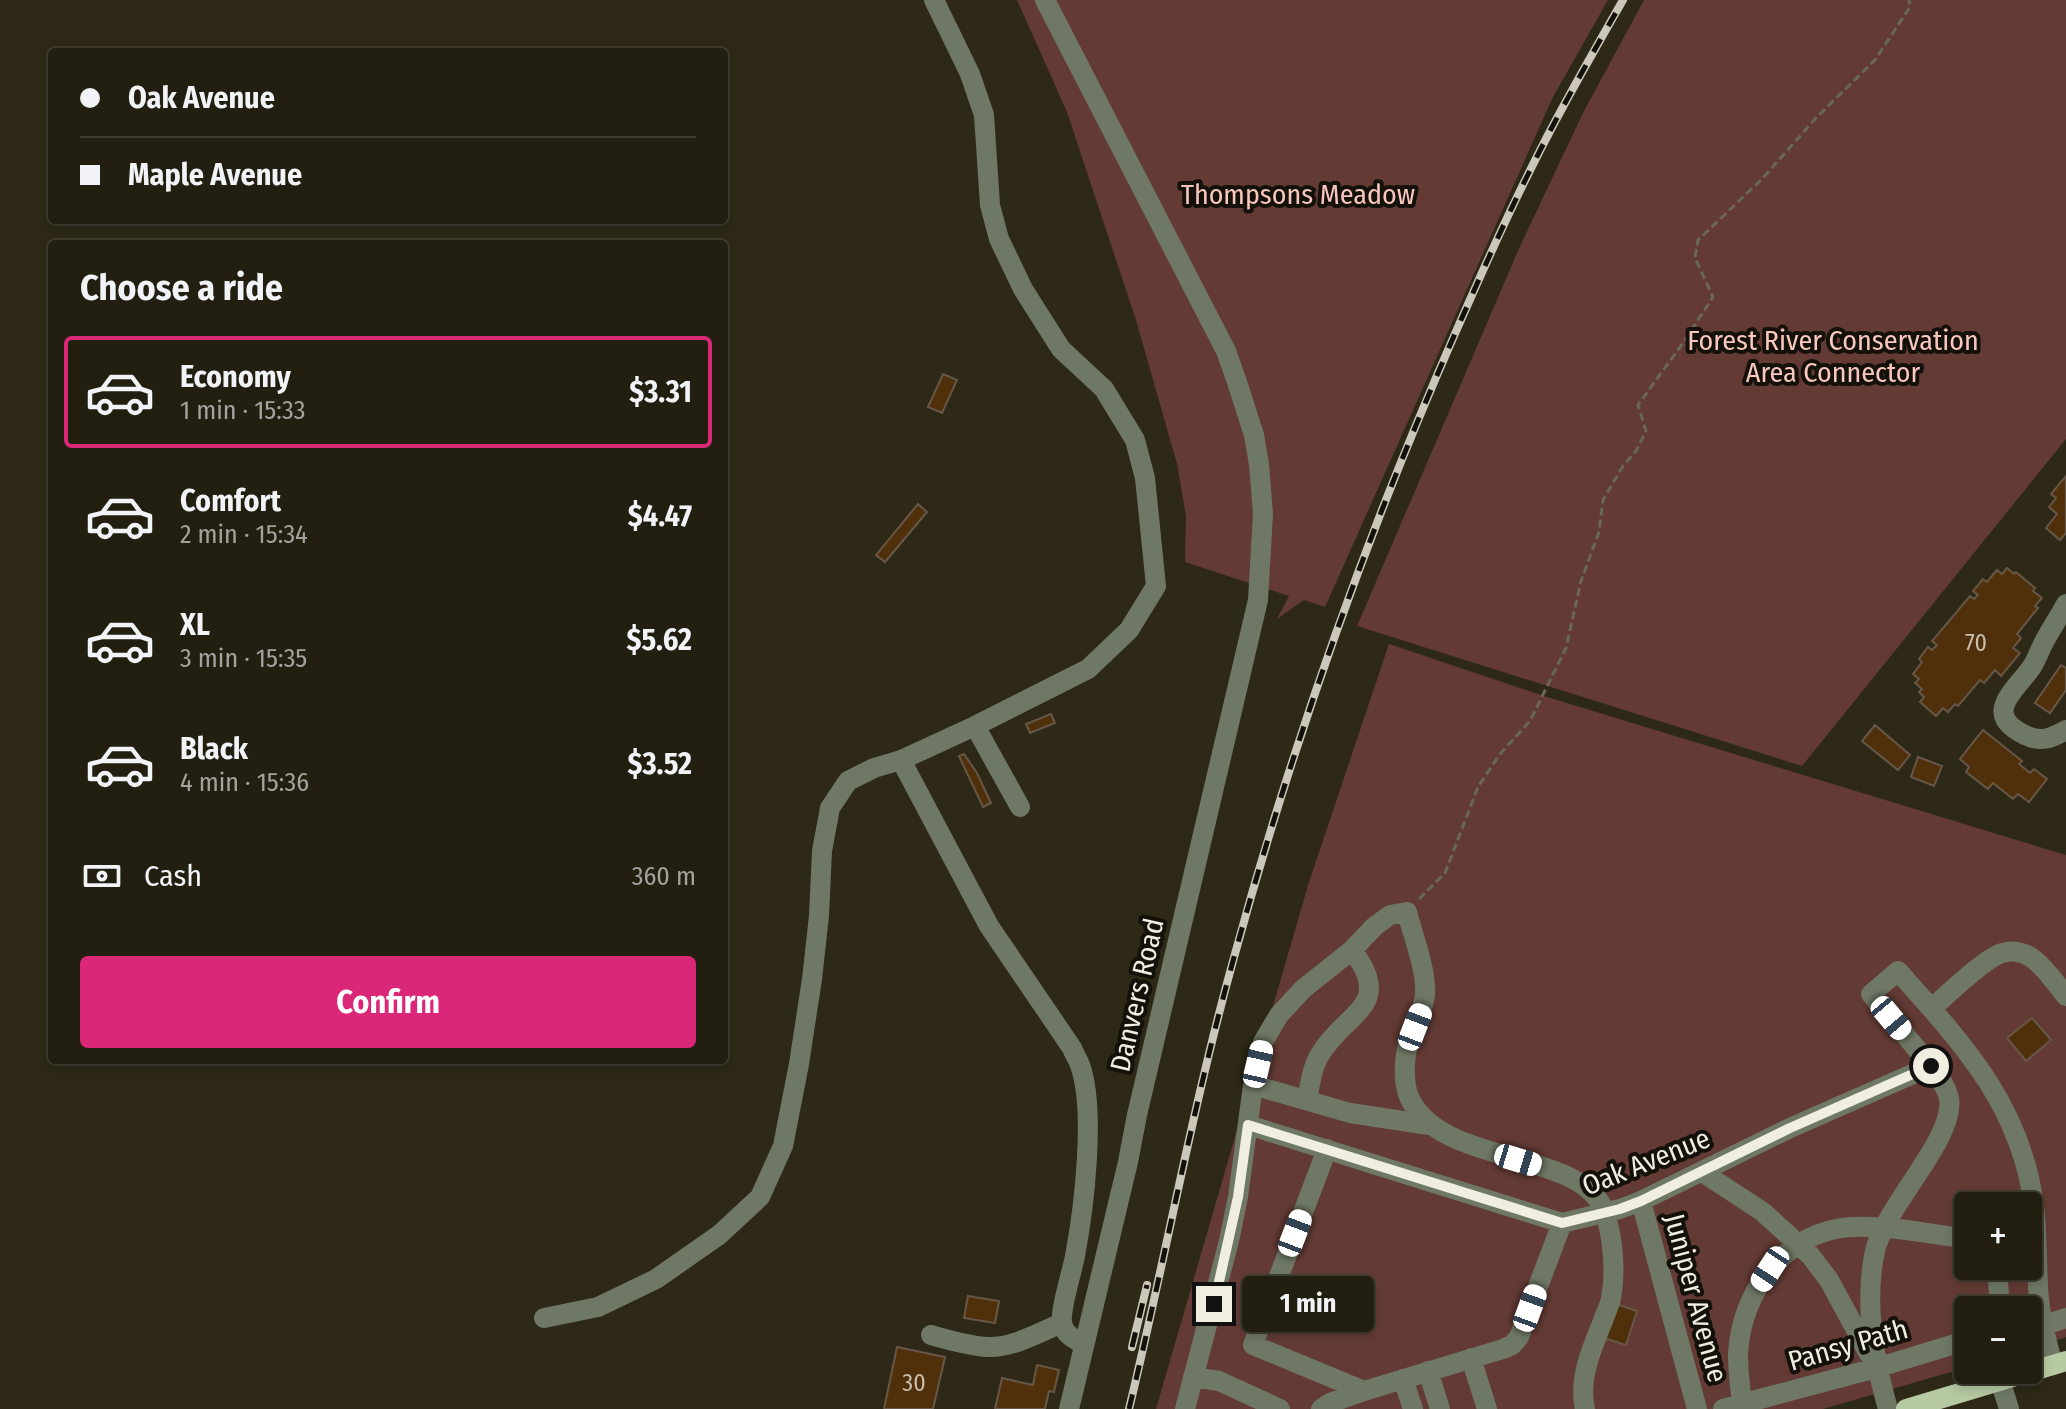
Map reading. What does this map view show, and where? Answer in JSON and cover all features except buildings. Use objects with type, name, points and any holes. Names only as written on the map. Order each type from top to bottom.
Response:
[{"type":"main road","points":[[1906,1409],[1987,1384]]},
{"type":"street","points":[[544,1318],[598,1307],[656,1279],[719,1235],[760,1197],[783,1146],[799,1064],[819,916],[822,851],[830,808],[848,781],[975,726],[1088,669],[1129,630],[1156,586],[1145,478],[1135,440],[1104,389],[1061,349],[1023,289],[999,239],[990,205],[984,115],[970,74],[934,0]]},
{"type":"street","name":"Danvers Road","points":[[1045,0],[1226,351],[1254,435],[1263,514],[1259,594],[1243,669],[1069,1409]]},
{"type":"street","points":[[2066,604],[2033,666],[2007,696],[2004,710],[2008,723],[2021,734],[2037,740],[2053,738],[2066,730]]},
{"type":"street","points":[[975,726],[1020,807]]},
{"type":"street","points":[[901,760],[989,926],[1072,1048],[1080,1065],[1086,1105],[1084,1197],[1062,1323],[1065,1332],[1083,1344]]},
{"type":"street","points":[[1185,1409],[1229,1241],[1253,1085],[1263,1042],[1279,1015],[1303,989],[1352,950],[1375,926],[1390,915],[1407,912],[1422,967],[1425,994],[1409,1042],[1406,1083],[1411,1101],[1429,1125]]},
{"type":"street","points":[[1307,1100],[1319,1055],[1335,1034],[1367,1004],[1367,976],[1352,950]]},
{"type":"street","points":[[1932,1008],[1998,954],[2010,951],[2025,953],[2059,974],[2066,996]]},
{"type":"street","points":[[1876,1368],[1872,1321],[1875,1249],[1883,1227],[1948,1119],[1946,1087],[1871,994],[1898,971],[1975,1060],[1998,1095],[2029,1175],[2034,1204],[2039,1296]]},
{"type":"street","name":"Oak Avenue","points":[[1248,1125],[1562,1223],[1641,1201],[1790,1128],[1931,1066]]},
{"type":"street","points":[[1253,1085],[1350,1113],[1429,1125],[1477,1147],[1558,1172],[1580,1183],[1596,1197],[1605,1212],[1613,1273],[1611,1299],[1585,1374],[1585,1409]]},
{"type":"street","points":[[1327,1149],[1253,1345],[1364,1391]]},
{"type":"street","points":[[1702,1172],[1763,1212],[1810,1255],[1856,1326],[1876,1368],[1888,1409]]},
{"type":"street","name":"Juniper Avenue","points":[[1641,1201],[1697,1409]]},
{"type":"street","points":[[1321,1409],[1364,1391],[1512,1345],[1519,1337],[1562,1223]]},
{"type":"street","name":"Pansy Path","points":[[1954,1237],[1883,1227],[1837,1229],[1798,1244],[1770,1269],[1754,1294],[1743,1322],[1732,1406],[1954,1344]]},
{"type":"street","points":[[2060,1363],[2042,1326],[2066,1318]]},
{"type":"street","points":[[931,1335],[963,1344],[991,1347],[1020,1341],[1062,1323]]},
{"type":"street","points":[[1471,1358],[1487,1409]]},
{"type":"street","points":[[1428,1371],[1440,1409]]},
{"type":"street","points":[[1193,1377],[1219,1381],[1280,1409]]},
{"type":"street","points":[[1403,1379],[1413,1409]]},
{"type":"street","points":[[2001,1384],[2009,1409]]},
{"type":"path","points":[[1407,912],[1445,873],[1478,787],[1500,754],[1530,721],[1566,648],[1581,581],[1599,532],[1603,500],[1646,431],[1638,405],[1713,297],[1695,258],[1698,240],[1762,179],[1816,118],[1875,60],[1910,7],[1909,0]]},
{"type":"green space","name":"Thompsons Meadow","points":[[1017,0],[1608,0],[1553,97],[1325,607],[1304,600],[1277,619],[1289,596],[1185,562],[1186,516],[1177,464],[1136,320],[1067,112]]},
{"type":"green space","name":"Forest River Conservation Area Connector","points":[[1644,0],[2066,0],[2066,439],[1802,766],[1357,626],[1521,244],[1584,111]]},
{"type":"green space","points":[[1389,644],[1547,697],[2066,855],[2066,1337],[2042,1345],[2042,1296],[1954,1296],[1954,1371],[1823,1409],[1156,1409],[1309,882]]},
{"type":"railway","points":[[1129,1409],[1233,961],[1279,802],[1332,645],[1421,412],[1480,278],[1549,133],[1623,0]]},
{"type":"railway","points":[[1132,1347],[1147,1285]]},
{"type":"route","points":[[1214,1304],[1238,1197],[1248,1125],[1562,1223],[1641,1201],[1790,1128],[1931,1066]]}]
